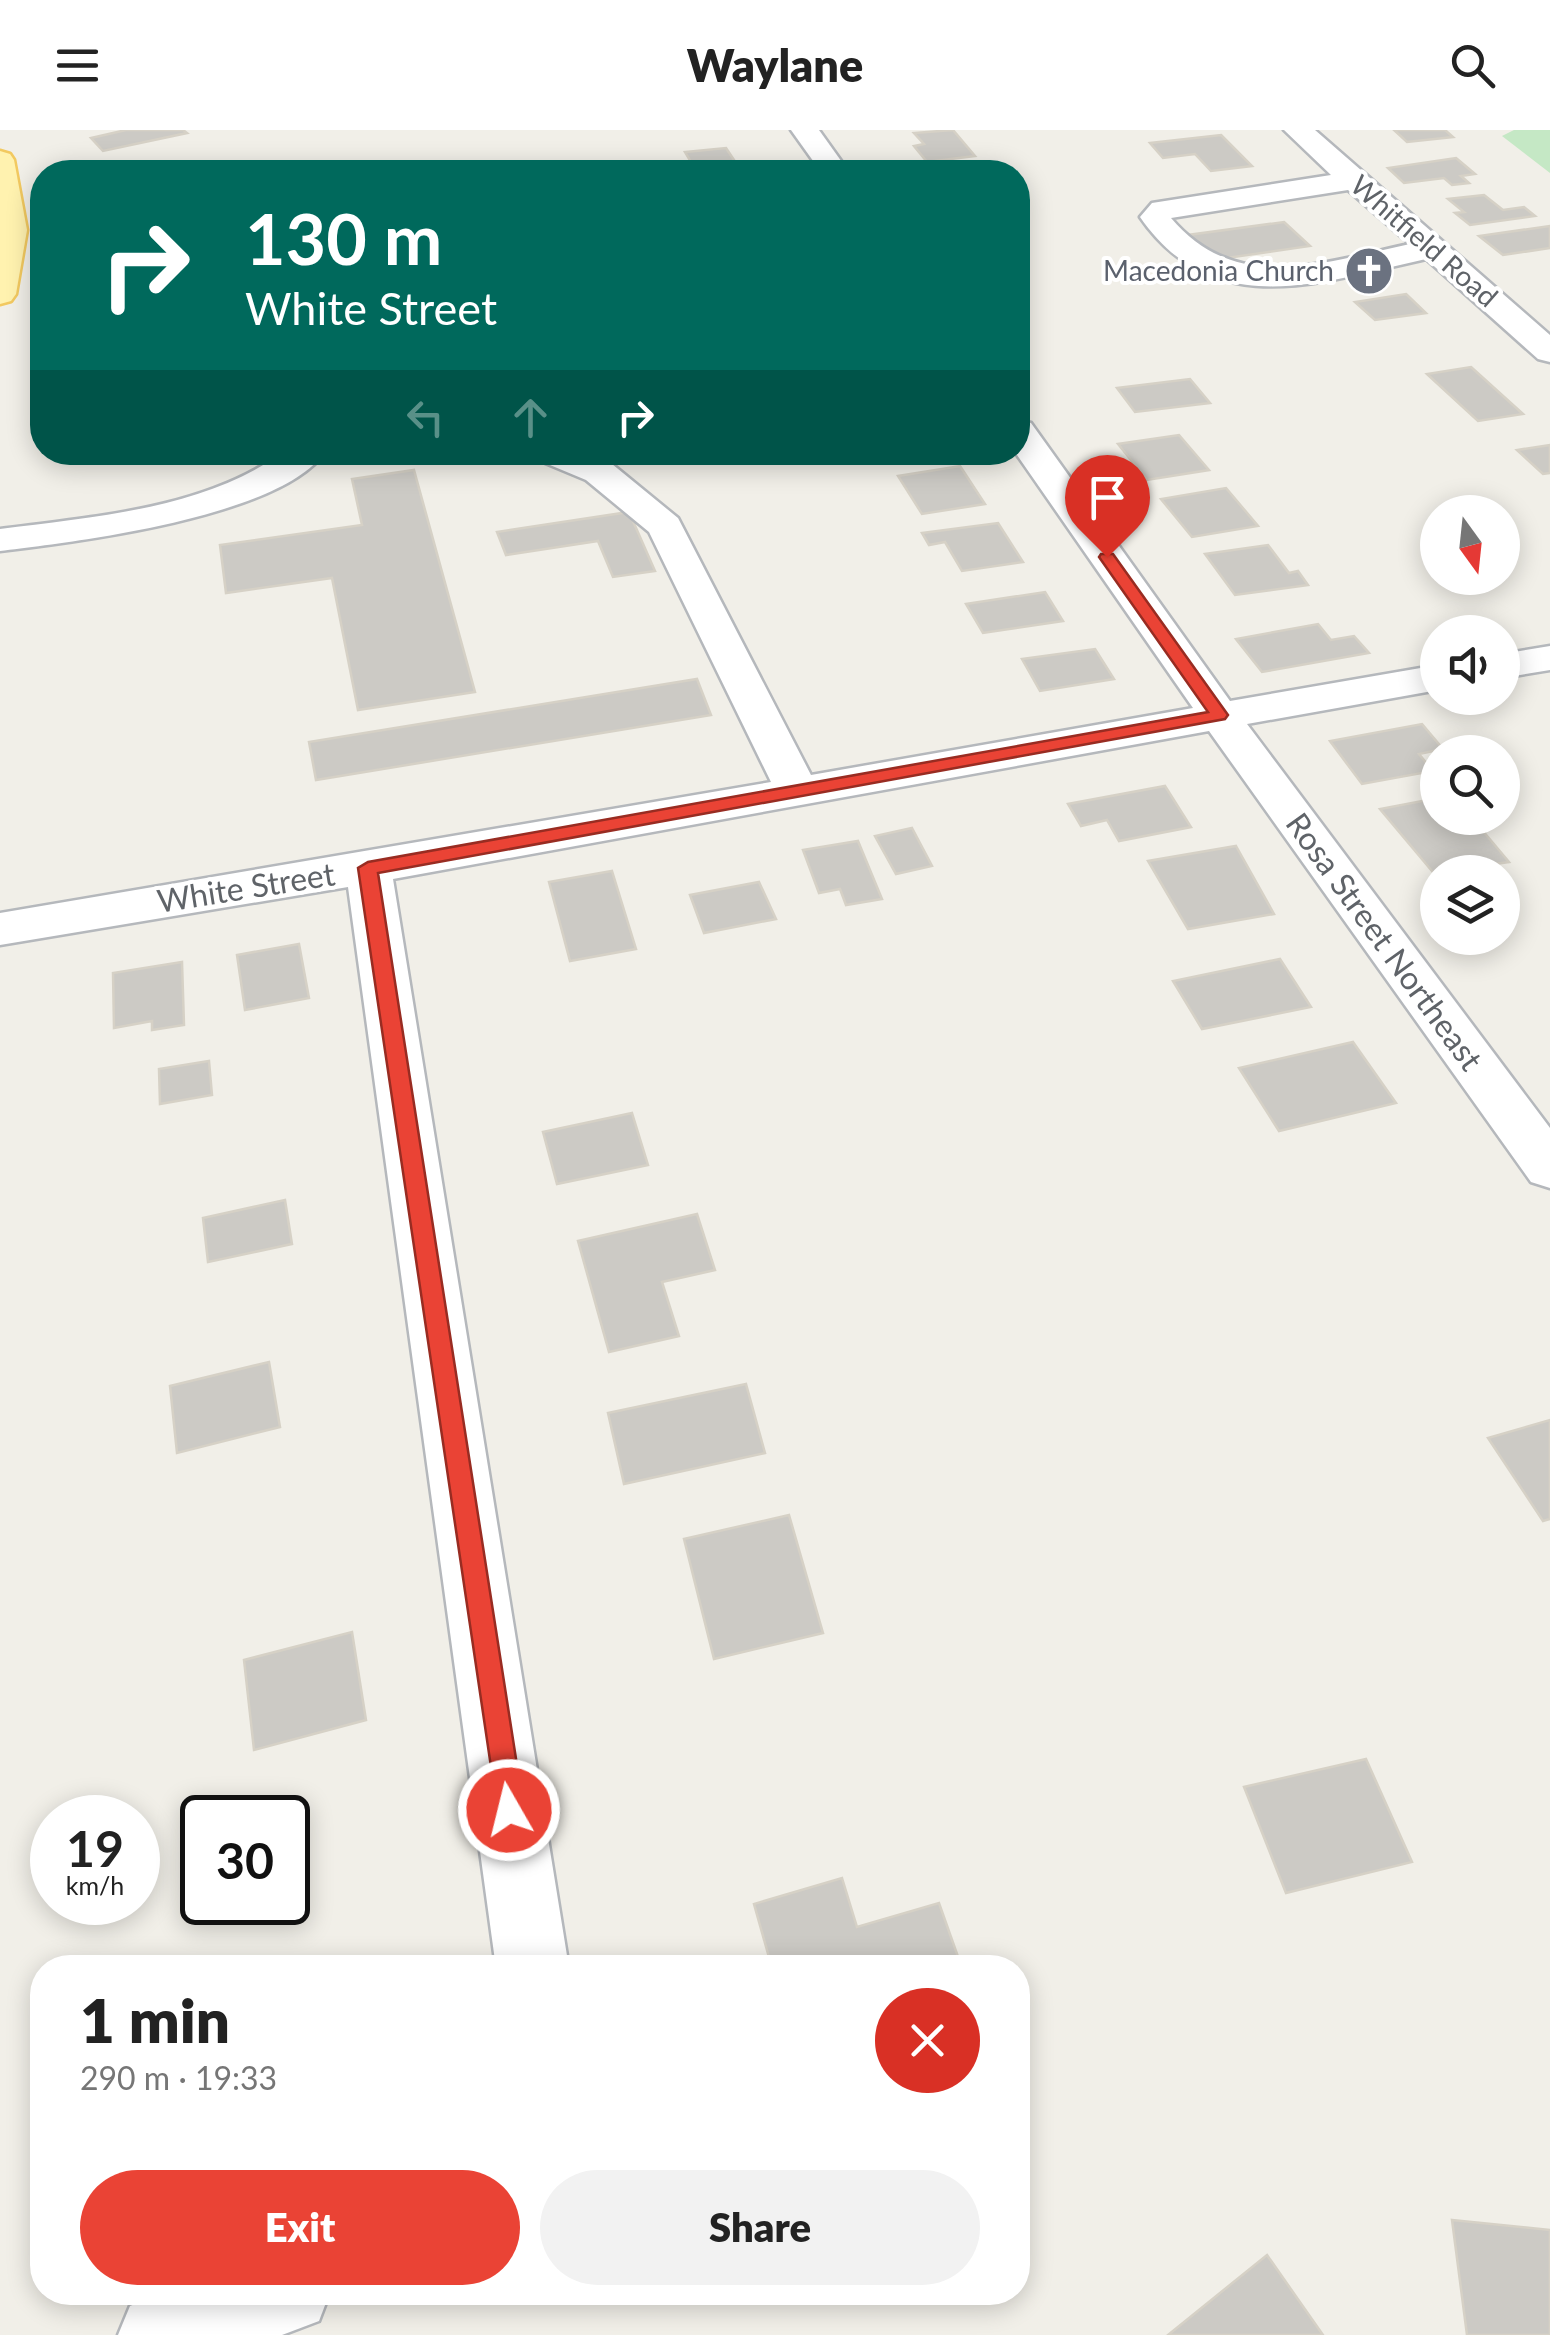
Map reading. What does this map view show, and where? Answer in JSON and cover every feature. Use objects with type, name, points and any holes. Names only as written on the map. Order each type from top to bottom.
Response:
[{"type":"main road","points":[[0,160],[12,230],[0,294]]},
{"type":"street","points":[[805,130],[826,160]]},
{"type":"street","name":"Whitfield Road","points":[[1298,130],[1550,352]]},
{"type":"street","points":[[1353,180],[1163,209],[1154,216],[1166,235],[1206,268],[1244,277],[1308,274],[1432,249]]},
{"type":"street","name":"Rosa Street Northeast","points":[[1030,447],[1219,715],[1550,1168]]},
{"type":"street","points":[[0,540],[61,532],[237,493],[290,465]]},
{"type":"street","points":[[582,465],[599,472],[665,526],[797,791]]},
{"type":"street","points":[[1520,663],[1550,658]]},
{"type":"street","name":"White Street","points":[[0,929],[368,868],[1420,680]]},
{"type":"street","points":[[368,868],[531,1955]]},
{"type":"street","points":[[159,2335],[250,2305]]},
{"type":"green space","points":[[1514,130],[1550,130],[1550,173],[1502,136]]},
{"type":"building","points":[[126,130],[187,133],[103,151],[91,138]]},
{"type":"building","points":[[953,130],[975,156],[925,160],[914,146],[924,144],[914,133]]},
{"type":"building","points":[[1394,130],[1445,130],[1453,137],[1407,142]]},
{"type":"building","points":[[1221,135],[1252,166],[1211,171],[1195,154],[1163,158],[1150,143]]},
{"type":"building","points":[[726,148],[734,160],[690,160],[685,152]]},
{"type":"building","points":[[1456,158],[1475,174],[1461,176],[1469,183],[1452,185],[1444,178],[1404,183],[1388,168]]},
{"type":"building","points":[[1484,195],[1503,210],[1524,207],[1535,216],[1470,225],[1455,213],[1464,212],[1448,199]]},
{"type":"building","points":[[1284,222],[1310,246],[1213,260],[1188,235]]},
{"type":"building","points":[[1550,226],[1550,248],[1503,255],[1479,236]]},
{"type":"building","points":[[1406,294],[1426,313],[1375,320],[1355,302]]},
{"type":"building","points":[[1471,367],[1523,414],[1478,421],[1427,374]]},
{"type":"building","points":[[1190,379],[1210,403],[1135,412],[1117,388]]},
{"type":"building","points":[[1179,435],[1209,470],[1147,480],[1118,444]]},
{"type":"building","points":[[1550,445],[1550,473],[1543,474],[1517,450]]},
{"type":"building","points":[[960,466],[985,504],[922,514],[898,476]]},
{"type":"building","points":[[414,470],[475,692],[358,710],[332,578],[226,593],[220,545],[362,525],[352,479]]},
{"type":"building","points":[[1226,488],[1258,526],[1192,537],[1161,499]]},
{"type":"building","points":[[629,512],[655,571],[613,577],[598,541],[506,555],[497,532]]},
{"type":"building","points":[[998,523],[1023,562],[962,571],[945,542],[929,545],[922,533]]},
{"type":"building","points":[[1268,545],[1289,573],[1298,571],[1308,585],[1235,595],[1205,554]]},
{"type":"building","points":[[1045,592],[1063,621],[983,633],[966,604]]},
{"type":"building","points":[[1318,624],[1331,640],[1354,636],[1369,653],[1262,672],[1236,639]]},
{"type":"building","points":[[1095,649],[1114,679],[1040,691],[1022,659]]},
{"type":"building","points":[[697,679],[711,715],[316,780],[309,742]]},
{"type":"building","points":[[1422,724],[1431,735],[1420,735],[1420,773],[1362,784],[1330,741]]},
{"type":"building","points":[[1165,786],[1191,827],[1119,841],[1107,820],[1081,826],[1068,804]]},
{"type":"building","points":[[1420,801],[1420,835],[1486,835],[1503,855],[1420,857],[1380,809]]},
{"type":"building","points":[[912,828],[932,866],[896,874],[875,836]]},
{"type":"building","points":[[858,841],[882,899],[846,905],[840,889],[819,893],[803,850]]},
{"type":"building","points":[[1236,846],[1274,914],[1188,929],[1148,861]]},
{"type":"building","points":[[612,871],[636,949],[570,961],[549,882]]},
{"type":"building","points":[[759,882],[776,919],[704,933],[690,895]]},
{"type":"building","points":[[299,944],[309,998],[245,1010],[237,955]]},
{"type":"building","points":[[1280,959],[1311,1007],[1202,1029],[1173,981]]},
{"type":"building","points":[[182,962],[184,1025],[152,1030],[152,1021],[114,1028],[113,973]]},
{"type":"building","points":[[1353,1042],[1396,1103],[1279,1131],[1239,1068]]},
{"type":"building","points":[[209,1061],[212,1095],[160,1104],[159,1069]]},
{"type":"building","points":[[632,1113],[648,1165],[557,1184],[543,1132]]},
{"type":"building","points":[[285,1200],[292,1244],[208,1262],[203,1218]]},
{"type":"building","points":[[697,1214],[715,1270],[662,1282],[679,1336],[609,1352],[578,1241]]},
{"type":"building","points":[[269,1362],[280,1427],[177,1453],[170,1386]]},
{"type":"building","points":[[746,1384],[765,1453],[624,1484],[608,1413]]},
{"type":"building","points":[[1550,1420],[1550,1519],[1543,1521],[1488,1438]]},
{"type":"building","points":[[789,1515],[823,1633],[714,1659],[684,1539]]},
{"type":"building","points":[[352,1632],[366,1720],[254,1750],[244,1660]]},
{"type":"building","points":[[1366,1759],[1412,1862],[1286,1893],[1244,1787]]},
{"type":"building","points":[[842,1878],[857,1927],[939,1903],[957,1955],[768,1955],[754,1904]]},
{"type":"building","points":[[1452,2220],[1550,2230],[1550,2335],[1467,2335]]},
{"type":"building","points":[[1267,2255],[1323,2335],[1168,2335]]},
{"type":"place","name":"Macedonia Church","points":[[1369,271]]},
{"type":"route","points":[[509,1810],[368,868],[1219,715],[1107,557]]}]
